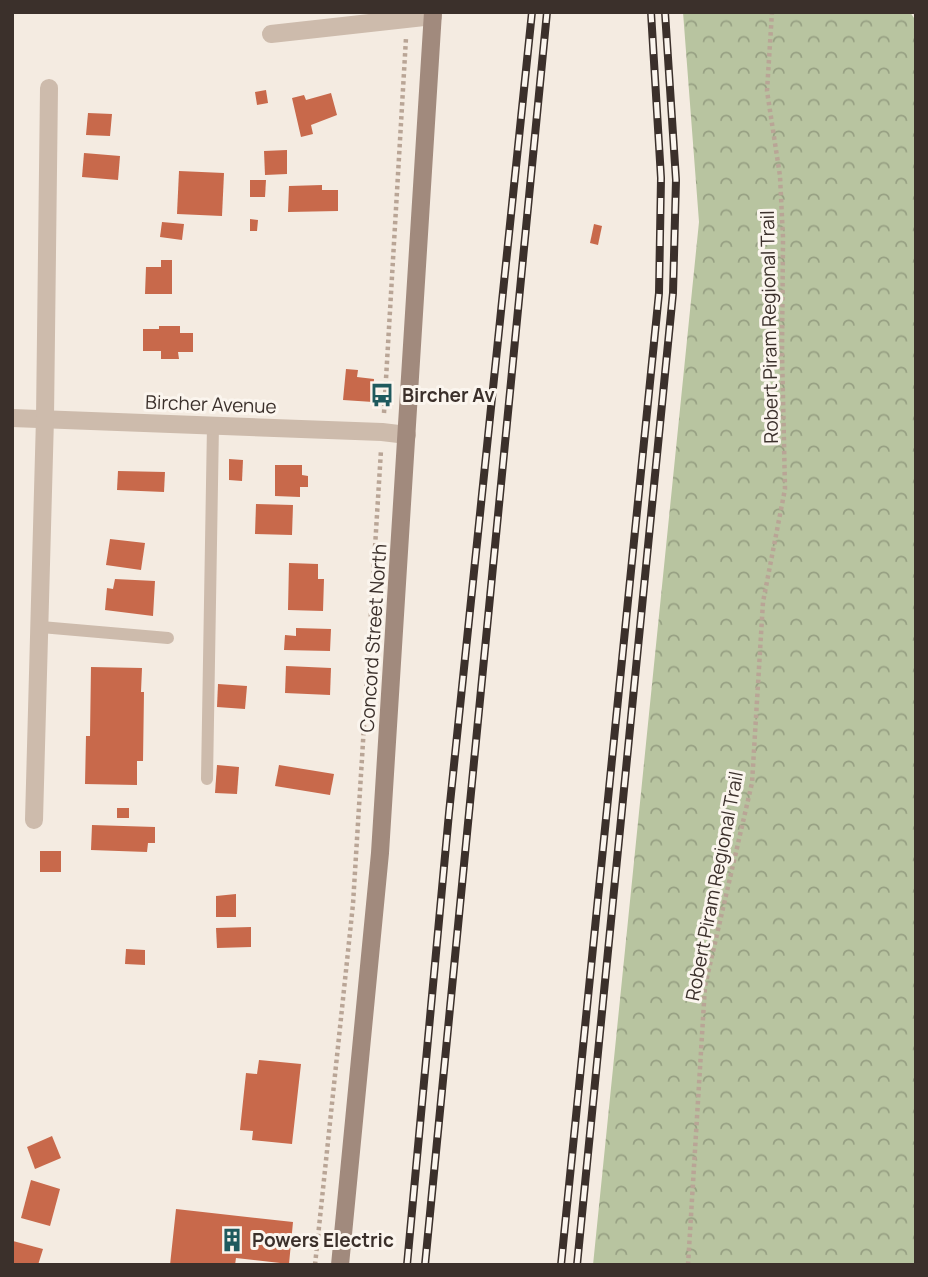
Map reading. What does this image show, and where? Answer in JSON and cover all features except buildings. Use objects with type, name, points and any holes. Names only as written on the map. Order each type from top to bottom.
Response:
[{"type":"main road","name":"Concord Street North","points":[[340,1265],[380,853],[433,14]]},
{"type":"street","points":[[271,34],[433,14]]},
{"type":"street","points":[[34,820],[41,627],[49,88]]},
{"type":"street","name":"Bircher Avenue","points":[[12,418],[407,435]]},
{"type":"lane","points":[[207,779],[213,425]]},
{"type":"lane","points":[[41,627],[168,638]]},
{"type":"path","name":"Robert Piram Regional Trail","points":[[688,1265],[705,986],[752,783],[763,602],[785,489],[783,238],[780,176],[767,92],[772,12]]},
{"type":"path","points":[[315,1265],[353,904],[406,19]]},
{"type":"green space","points":[[683,12],[910,12],[916,21],[916,1265],[593,1265],[699,222]]},
{"type":"railway","points":[[407,1265],[449,813],[532,12]]},
{"type":"railway","points":[[425,1265],[547,12]]},
{"type":"railway","points":[[561,1265],[659,293],[661,178],[651,12]]},
{"type":"railway","points":[[577,1265],[673,293],[676,180],[665,12]]},
{"type":"place","name":"Bircher Av","points":[[382,395]]},
{"type":"place","name":"Powers Electric","points":[[232,1240]]}]
